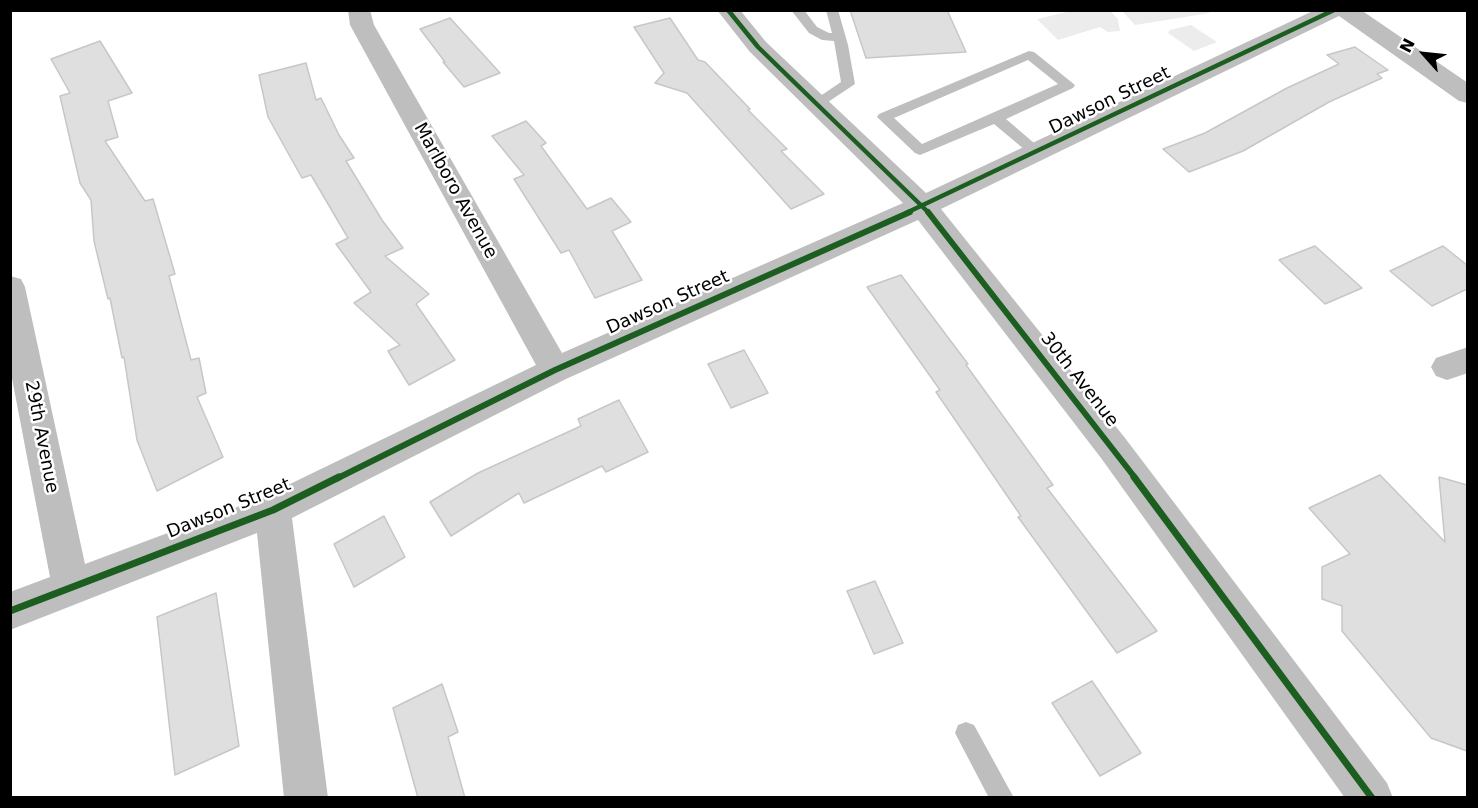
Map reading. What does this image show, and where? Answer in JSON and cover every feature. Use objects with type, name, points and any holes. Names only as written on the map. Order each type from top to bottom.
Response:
[{"type":"street","name":"Marlboro Avenue","points":[[360,10],[362,25],[555,370]]},
{"type":"street","name":"30th Avenue","points":[[728,10],[758,47],[923,206],[1113,448],[1371,798]]},
{"type":"street","name":"Dawson Street","points":[[10,611],[273,510],[555,370],[923,206],[1334,10]]},
{"type":"street","points":[[1345,10],[1467,95]]},
{"type":"street","name":"29th Avenue","points":[[10,287],[71,586]]},
{"type":"street","points":[[273,510],[306,798]]},
{"type":"lane","points":[[797,10],[813,30],[827,37],[840,37]]},
{"type":"lane","points":[[817,103],[848,84],[840,37],[832,10]]},
{"type":"lane","points":[[1029,55],[1068,85],[996,118],[920,150],[884,117],[1029,55]]},
{"type":"lane","points":[[996,118],[1036,152]]},
{"type":"lane","points":[[966,733],[1002,798]]},
{"type":"shaded area","points":[[1207,10],[1210,13],[1135,25],[1122,11]]},
{"type":"shaded area","points":[[1071,11],[1110,11],[1118,19],[1120,31],[1108,32],[1100,27],[1058,40],[1037,19]]},
{"type":"shaded area","points":[[1191,25],[1217,42],[1194,51],[1168,33],[1170,30]]},
{"type":"building","points":[[850,10],[947,10],[966,52],[866,58]]},
{"type":"building","points":[[450,18],[500,73],[464,87],[420,29]]},
{"type":"building","points":[[670,18],[698,60],[705,62],[750,109],[748,110],[787,149],[781,151],[824,194],[791,209],[687,93],[655,83],[664,73],[634,27]]},
{"type":"building","points":[[100,41],[132,93],[108,101],[118,137],[105,141],[145,201],[153,199],[175,274],[169,276],[191,360],[199,358],[206,393],[197,397],[223,457],[157,491],[137,440],[124,357],[122,358],[110,298],[108,299],[94,241],[91,200],[80,183],[60,96],[70,93],[51,59]]},
{"type":"building","points":[[1355,47],[1388,70],[1377,74],[1382,78],[1329,102],[1243,151],[1189,172],[1163,149],[1205,133],[1287,88],[1339,64],[1327,55]]},
{"type":"building","points":[[306,63],[316,100],[321,98],[339,135],[354,158],[346,161],[382,220],[403,248],[385,256],[429,294],[416,304],[455,360],[409,385],[388,351],[400,345],[354,303],[371,292],[336,244],[348,238],[311,175],[302,178],[268,117],[259,75]]},
{"type":"building","points":[[526,121],[546,143],[541,146],[587,209],[611,198],[631,222],[612,231],[642,280],[595,298],[569,250],[561,253],[514,179],[524,175],[492,136]]},
{"type":"building","points":[[1315,246],[1362,288],[1325,304],[1279,260]]},
{"type":"building","points":[[1443,246],[1467,265],[1467,289],[1432,306],[1390,271]]},
{"type":"building","points":[[901,275],[968,364],[966,365],[1053,485],[1047,488],[1157,631],[1117,653],[1018,517],[1021,516],[936,392],[940,390],[867,287]]},
{"type":"building","points":[[744,350],[768,393],[731,408],[708,364]]},
{"type":"building","points":[[619,400],[648,452],[606,472],[602,466],[524,503],[519,493],[451,536],[430,502],[478,473],[581,426],[578,419]]},
{"type":"building","points":[[1380,475],[1445,542],[1439,477],[1467,485],[1467,751],[1431,738],[1342,631],[1342,606],[1322,599],[1322,567],[1350,554],[1309,508]]},
{"type":"building","points":[[384,516],[405,557],[354,587],[334,544]]},
{"type":"building","points":[[875,581],[903,643],[874,654],[847,591]]},
{"type":"building","points":[[216,593],[239,746],[175,775],[157,617]]},
{"type":"building","points":[[1092,681],[1141,753],[1100,776],[1052,703]]},
{"type":"building","points":[[442,684],[458,732],[448,737],[465,798],[418,798],[393,708]]},
{"type":"cycle path","points":[[728,10],[758,47],[923,206],[1113,448],[1372,798]]},
{"type":"cycle path","points":[[10,611],[273,510],[555,370],[923,206],[1334,10]]}]
